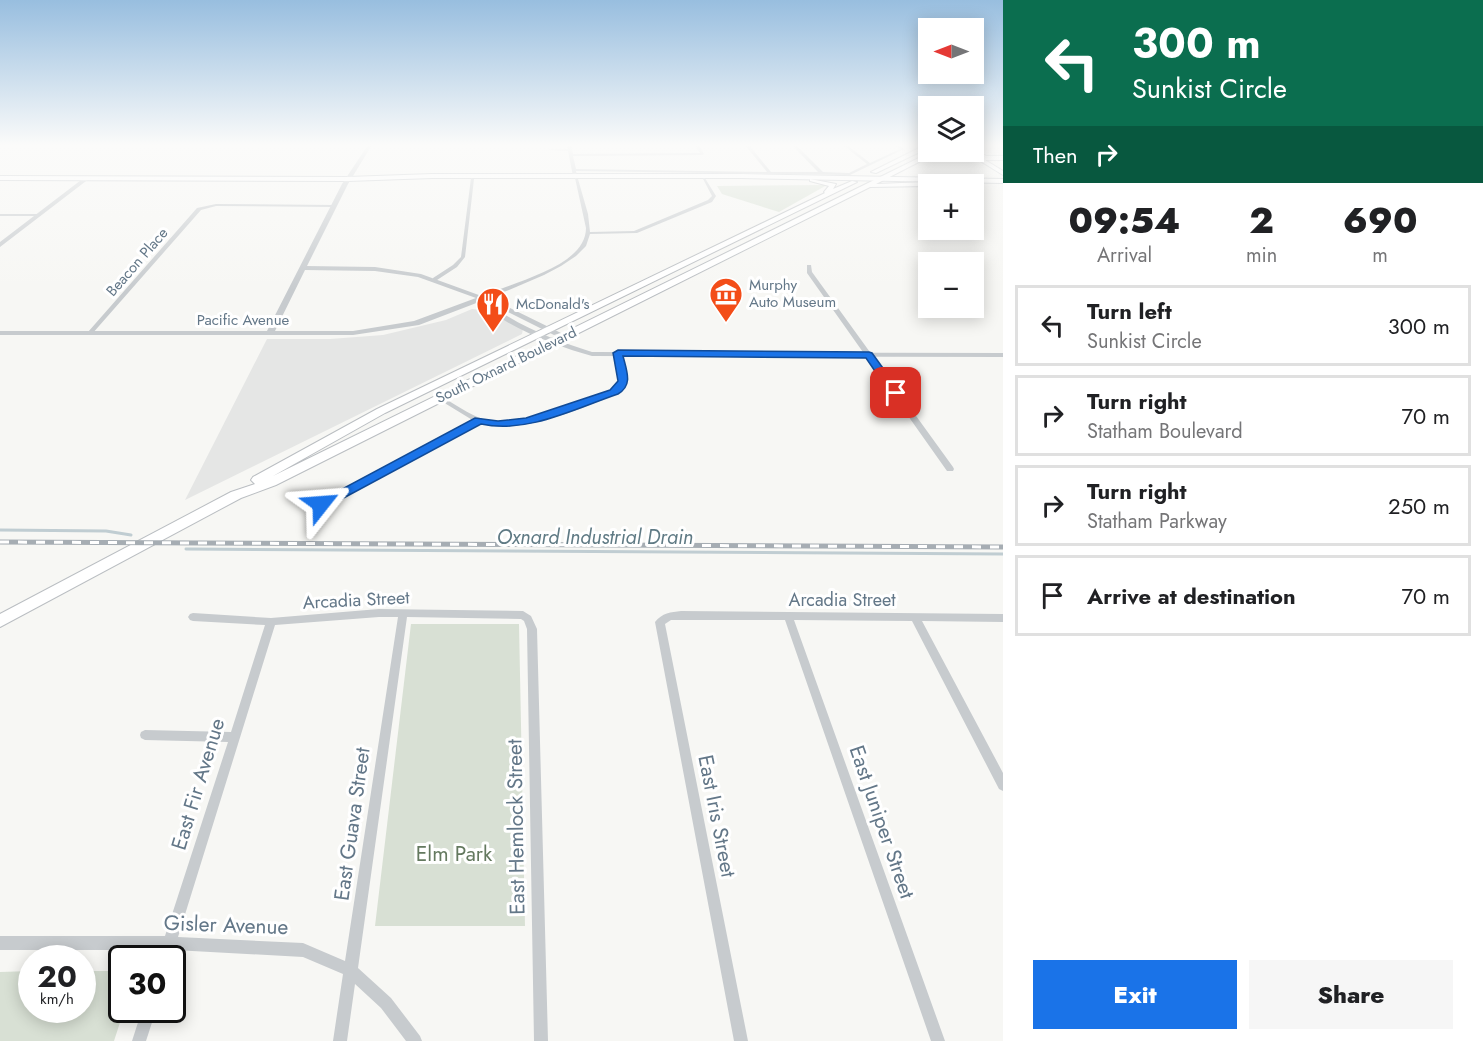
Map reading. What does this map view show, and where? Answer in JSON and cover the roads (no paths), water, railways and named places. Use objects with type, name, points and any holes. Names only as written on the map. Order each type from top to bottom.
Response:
[{"type":"main road","points":[[818,198],[823,194]]},
{"type":"main road","name":"South Oxnard Boulevard","points":[[0,621],[236,495],[263,476],[354,426],[544,331],[830,194]]},
{"type":"main road","name":"South Oxnard Boulevard","points":[[236,495],[272,482],[560,339],[838,194]]},
{"type":"street","points":[[0,244],[67,194]]},
{"type":"street","points":[[270,333],[341,194]]},
{"type":"street","points":[[435,279],[455,266],[463,257],[470,194]]},
{"type":"street","points":[[480,299],[564,263],[582,248],[588,233],[579,194]]},
{"type":"street","points":[[588,233],[635,232],[710,201],[714,196],[713,194]]},
{"type":"street","name":"Beacon Place","points":[[90,333],[193,215],[203,208],[216,205],[334,206]]},
{"type":"street","points":[[0,215],[39,215]]},
{"type":"street","points":[[809,266],[809,272],[950,469]]},
{"type":"street","points":[[303,268],[375,269],[435,279],[480,299],[485,307],[544,331],[580,351],[1003,355]]},
{"type":"street","name":"Pacific Avenue","points":[[0,333],[339,333],[387,329],[432,319],[480,299]]},
{"type":"street","points":[[440,398],[479,421],[498,425],[527,422],[621,388],[624,381],[618,353]]},
{"type":"street","points":[[321,504],[479,421]]},
{"type":"street","name":"East Guava Street","points":[[340,1041],[403,613]]},
{"type":"street","name":"Arcadia Street","points":[[193,617],[271,622],[361,614],[523,615]]},
{"type":"street","name":"East Hemlock Street","points":[[523,615],[528,619],[532,629],[541,1041]]},
{"type":"street","name":"Arcadia Street","points":[[681,615],[1003,618]]},
{"type":"street","name":"East Iris Street","points":[[681,615],[663,618],[659,628],[741,1041]]},
{"type":"street","name":"East Juniper Street","points":[[788,616],[938,1041]]},
{"type":"street","points":[[915,617],[1003,785]]},
{"type":"street","name":"East Fir Avenue","points":[[170,943],[271,622]]},
{"type":"street","points":[[145,735],[234,737]]},
{"type":"street","name":"Gisler Avenue","points":[[0,943],[170,943],[303,950],[350,970],[386,1003],[415,1041]]},
{"type":"street","points":[[139,1041],[145,1023]]},
{"type":"waterway","name":"Oxnard Industrial Drain","points":[[0,530],[106,531],[131,535]]},
{"type":"waterway","name":"Oxnard Industrial Drain","points":[[186,549],[1003,554]]},
{"type":"railway","points":[[0,542],[1003,547]]},
{"type":"place","name":"Murphy Auto Museum","points":[[726,323]]},
{"type":"place","name":"McDonald's","points":[[493,333]]},
{"type":"park label","name":"Elm Park","points":[[454,854]]}]
